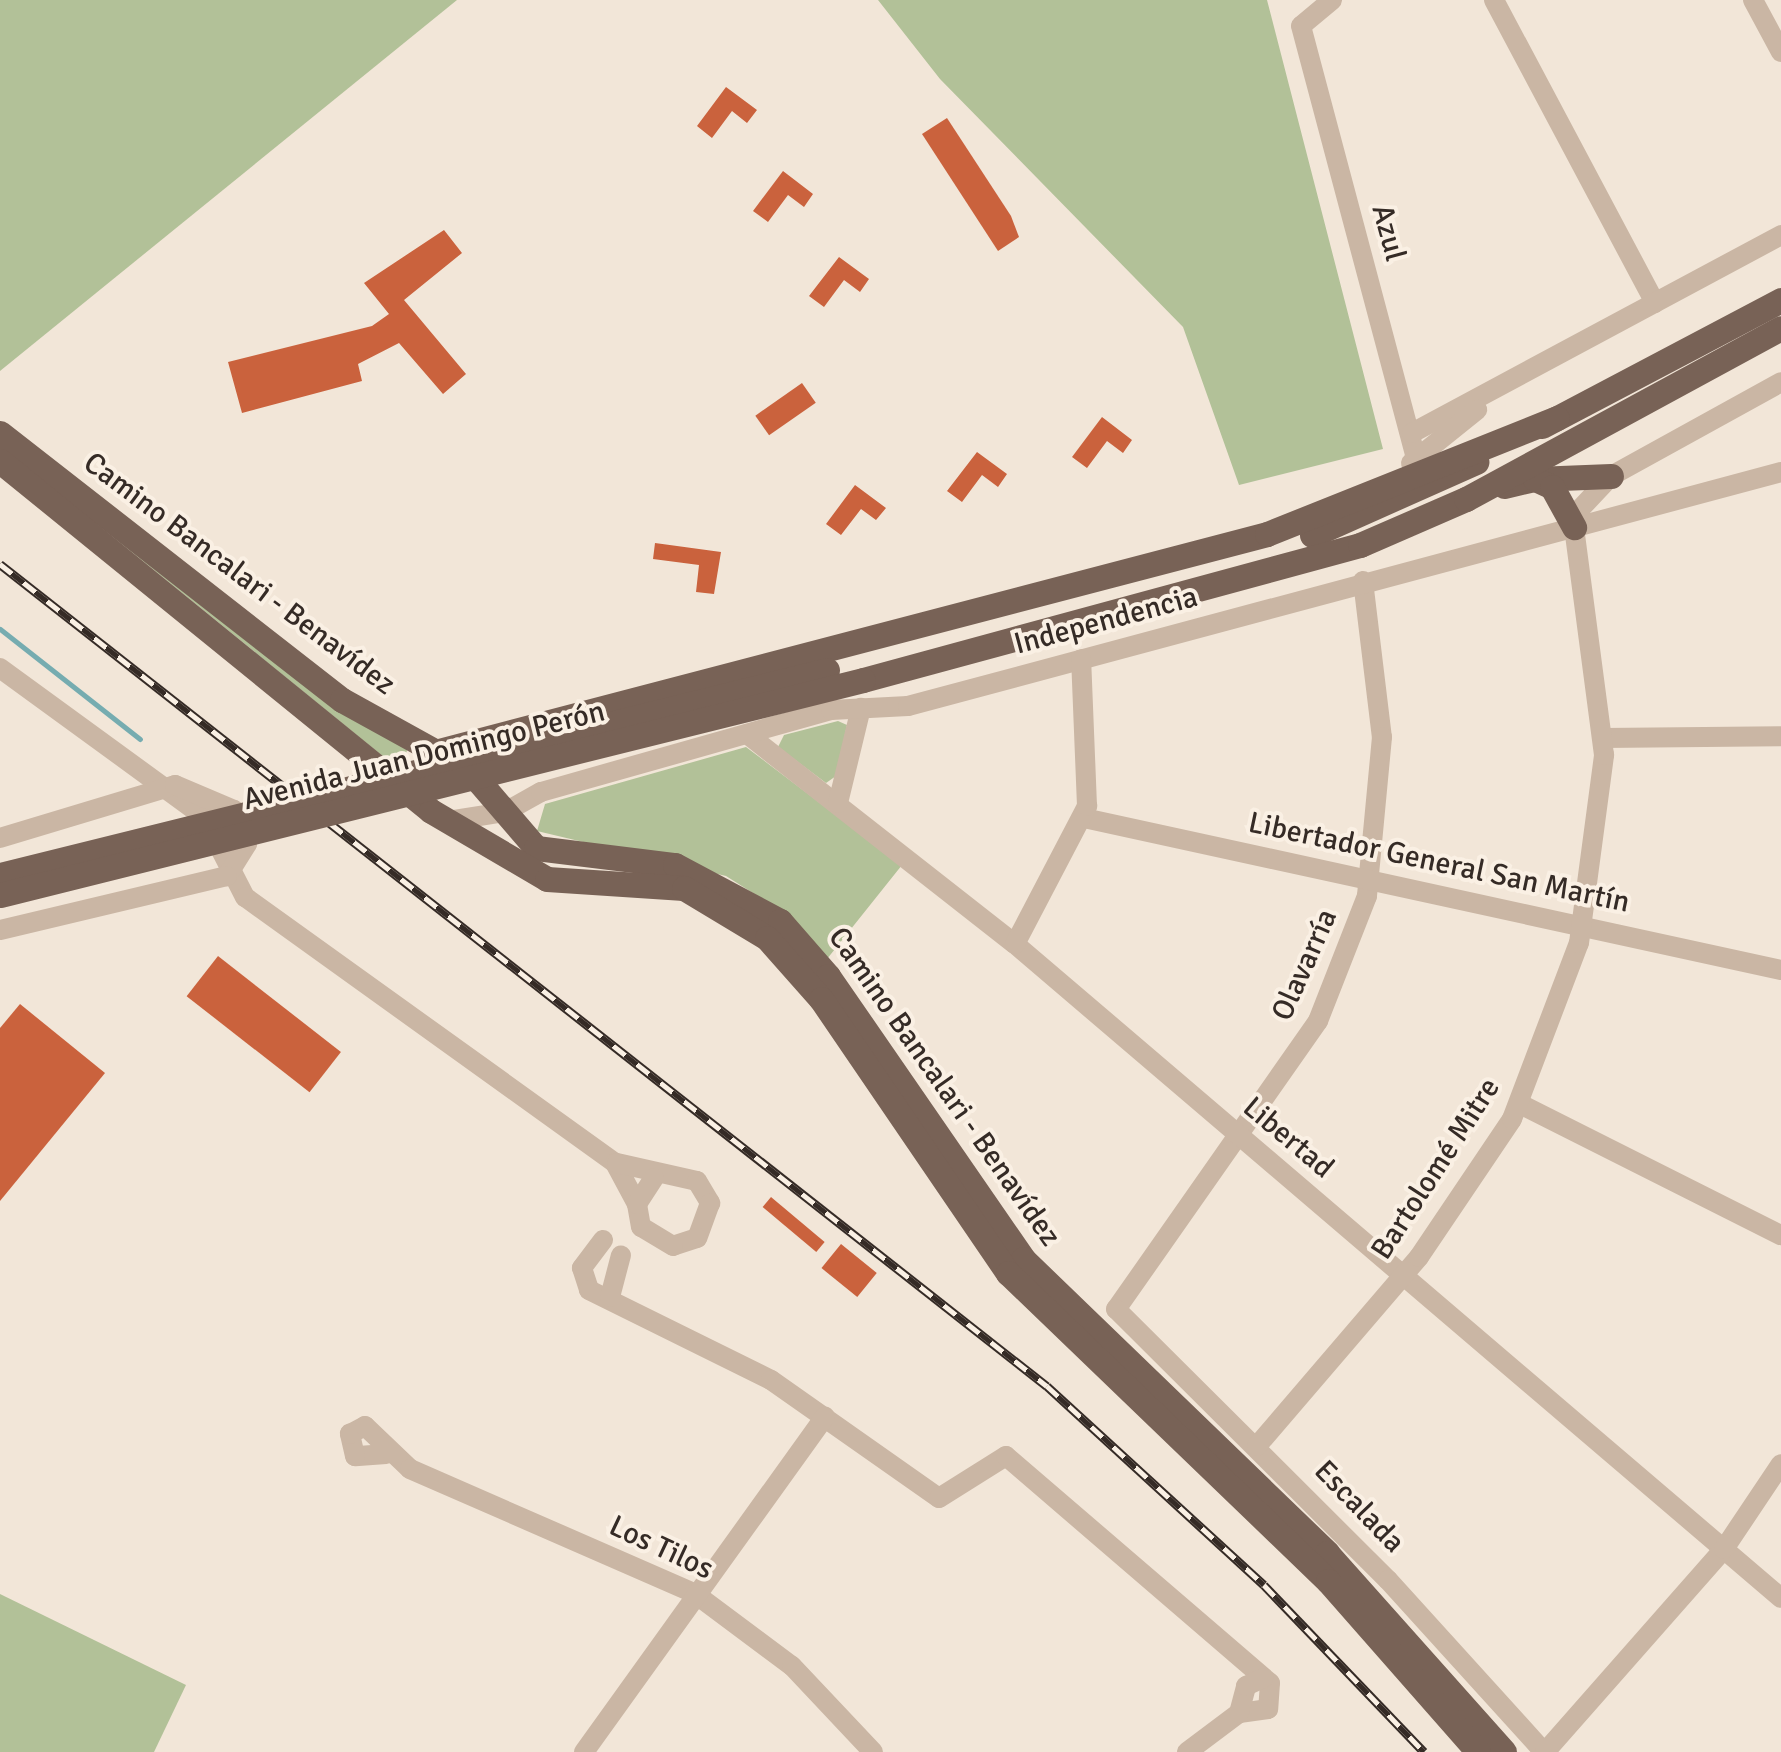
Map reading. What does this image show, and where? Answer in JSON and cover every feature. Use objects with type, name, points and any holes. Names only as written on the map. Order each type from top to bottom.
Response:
[{"type":"main road","points":[[0,875],[827,670],[1328,530],[1409,499],[1781,300]]},
{"type":"main road","points":[[1466,498],[1781,328]]},
{"type":"main road","points":[[400,785],[437,747],[564,722],[1266,534],[1396,478],[1557,418]]},
{"type":"main road","name":"Camino Bancalari - Benavídez","points":[[0,433],[342,700],[437,747],[505,812],[536,848],[698,873],[794,934],[1023,1260],[1326,1553],[1504,1752]]},
{"type":"main road","name":"Camino Bancalari - Benavídez","points":[[0,461],[448,821],[547,879],[684,888],[775,945],[1008,1273],[1314,1567],[1478,1752]]},
{"type":"main road","points":[[1466,498],[1534,479],[1610,476]]},
{"type":"main road","points":[[1534,479],[1552,487],[1574,527]]},
{"type":"main road","name":"Avenida Juan Domingo Perón","points":[[0,895],[863,680],[1316,558],[1466,498]]},
{"type":"street","name":"Azul","points":[[1332,0],[1301,26],[1416,457]]},
{"type":"street","points":[[1494,0],[1654,304]]},
{"type":"street","points":[[1753,0],[1781,52]]},
{"type":"street","points":[[1412,433],[1506,386],[1781,235]]},
{"type":"street","points":[[1574,527],[1610,476],[1781,382]]},
{"type":"street","points":[[1396,478],[1416,457],[1506,386]]},
{"type":"street","name":"Independencia","points":[[448,821],[505,812],[540,792],[748,734],[861,708],[908,706],[1781,472]]},
{"type":"street","name":"Bartolomé Mitre","points":[[1258,1446],[1404,1276],[1520,1104],[1583,924],[1603,738],[1574,527]]},
{"type":"street","name":"Olavarría","points":[[1119,1314],[1122,1290],[1240,1136],[1324,1010],[1372,877],[1382,737],[1363,581]]},
{"type":"street","points":[[1015,944],[1084,818],[1081,659]]},
{"type":"street","points":[[0,668],[156,790],[215,830],[226,876],[615,1163],[654,1178],[697,1181],[710,1204],[705,1228],[685,1244],[660,1244],[641,1228],[636,1204],[615,1163]]},
{"type":"street","points":[[838,803],[861,708]]},
{"type":"street","name":"Libertad","points":[[748,734],[1015,944],[1781,1598]]},
{"type":"street","points":[[1603,738],[1781,736]]},
{"type":"street","points":[[0,838],[156,790]]},
{"type":"street","name":"Libertador General San Martín","points":[[1084,818],[1372,877],[1781,970]]},
{"type":"street","points":[[0,930],[226,876]]},
{"type":"street","points":[[1520,1104],[1781,1235]]},
{"type":"street","points":[[636,1204],[654,1178]]},
{"type":"street","points":[[603,1240],[580,1277],[610,1297],[825,1417],[938,1498],[1006,1456],[1263,1678],[1273,1702],[1240,1713],[1187,1752]]},
{"type":"street","points":[[610,1297],[621,1254]]},
{"type":"street","name":"Escalada","points":[[1119,1314],[1258,1446],[1545,1752]]},
{"type":"street","points":[[584,1752],[694,1593],[825,1417]]},
{"type":"street","name":"Los Tilos","points":[[386,1454],[510,1518],[694,1593],[792,1666],[873,1752]]},
{"type":"street","points":[[1545,1752],[1724,1549],[1781,1464]]},
{"type":"green space","points":[[0,0],[457,0],[0,371]]},
{"type":"green space","points":[[878,0],[1267,0],[1383,449],[1239,485],[1183,327],[940,79]]},
{"type":"green space","points":[[0,445],[353,720],[408,747],[401,771]]},
{"type":"green space","points":[[838,721],[847,725],[836,776],[826,783],[778,747],[784,735]]},
{"type":"green space","points":[[746,747],[902,865],[827,959],[778,909],[726,876],[537,831],[545,804]]},
{"type":"green space","points":[[0,1594],[186,1685],[154,1752],[0,1752]]},
{"type":"building","points":[[726,87],[757,110],[747,123],[732,111],[712,138],[697,126]]},
{"type":"building","points":[[947,118],[1011,216],[1019,237],[998,251],[922,134]]},
{"type":"building","points":[[783,171],[813,194],[804,207],[788,195],[768,222],[753,211]]},
{"type":"building","points":[[444,230],[462,253],[404,300],[466,374],[443,394],[399,343],[358,364],[362,381],[242,413],[228,362],[372,326],[389,314],[364,283]]},
{"type":"building","points":[[839,257],[869,279],[860,292],[844,280],[824,307],[809,296]]},
{"type":"building","points":[[802,383],[816,403],[769,435],[755,416]]},
{"type":"building","points":[[1102,417],[1132,440],[1123,453],[1107,441],[1087,468],[1072,457]]},
{"type":"building","points":[[977,452],[1007,474],[998,487],[982,475],[962,502],[947,491]]},
{"type":"building","points":[[855,485],[886,508],[876,520],[861,509],[841,535],[826,524]]},
{"type":"building","points":[[655,543],[721,552],[714,594],[696,592],[699,565],[653,559]]},
{"type":"building","points":[[218,956],[341,1052],[310,1092],[187,996]]},
{"type":"building","points":[[20,1004],[105,1073],[0,1201],[0,1028]]},
{"type":"building","points":[[771,1197],[825,1242],[816,1252],[763,1207]]},
{"type":"building","points":[[841,1244],[877,1273],[857,1297],[821,1268]]},
{"type":"waterway","points":[[0,629],[140,739]]},
{"type":"railway","points":[[0,564],[1047,1386],[1264,1585],[1424,1752]]}]
